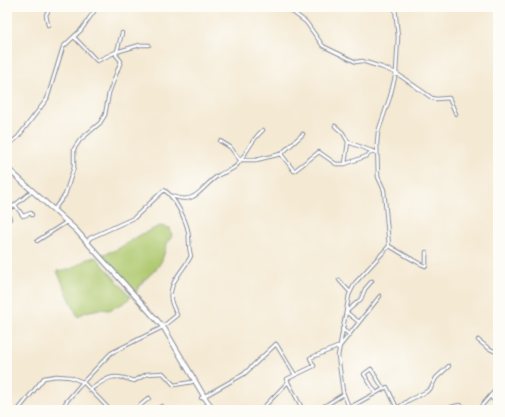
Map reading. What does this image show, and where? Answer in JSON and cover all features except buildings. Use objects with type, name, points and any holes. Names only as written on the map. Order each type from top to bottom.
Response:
[{"type":"main road","points":[[7,168],[54,209],[87,242],[97,255]]},
{"type":"main road","points":[[7,171],[65,223],[97,255],[150,314],[161,328],[211,410]]},
{"type":"main road","points":[[161,328],[192,382],[214,410]]},
{"type":"street","points":[[48,25],[46,15],[50,7]]},
{"type":"street","points":[[7,146],[18,137],[47,99],[63,47],[74,37],[97,7]]},
{"type":"street","points":[[286,7],[306,22],[323,46],[356,62],[362,61],[396,74],[432,98],[449,98],[456,114]]},
{"type":"street","points":[[350,409],[344,394],[340,375],[338,346],[350,292],[355,283],[389,246],[386,220],[387,211],[383,199],[384,190],[378,177],[377,153],[378,132],[396,74],[398,36],[395,7]]},
{"type":"street","points":[[54,209],[65,195],[74,167],[74,149],[80,140],[100,123],[104,115],[109,92],[121,61],[116,55],[116,52],[122,33]]},
{"type":"street","points":[[74,37],[97,61],[116,52],[140,45],[149,45]]},
{"type":"street","points":[[335,126],[345,136],[348,142],[345,164]]},
{"type":"street","points":[[171,196],[186,200],[194,197],[219,174],[229,172],[240,160],[252,141],[263,130]]},
{"type":"street","points":[[240,160],[256,160],[281,154],[303,134]]},
{"type":"street","points":[[220,140],[230,147],[240,160]]},
{"type":"street","points":[[348,142],[377,153]]},
{"type":"street","points":[[281,154],[294,171],[319,152],[336,164],[348,164],[367,156],[372,151]]},
{"type":"street","points":[[62,410],[66,402],[82,382],[111,353],[161,328],[177,315],[171,300],[171,288],[180,271],[191,256],[188,247],[188,229],[171,196],[164,190],[134,218],[90,238],[87,242]]},
{"type":"street","points":[[7,222],[10,219],[7,211],[31,192]]},
{"type":"street","points":[[15,205],[23,216],[31,213],[32,215]]},
{"type":"street","points":[[37,241],[65,223]]},
{"type":"street","points":[[389,246],[417,260],[423,266],[426,266],[426,252]]},
{"type":"street","points":[[339,280],[350,292]]},
{"type":"street","points":[[346,312],[361,299],[365,289],[372,281]]},
{"type":"street","points":[[303,410],[286,379],[314,366],[310,358],[338,346],[380,296]]},
{"type":"street","points":[[346,312],[359,322]]},
{"type":"street","points":[[342,329],[349,334]]},
{"type":"street","points":[[478,340],[488,348],[498,353]]},
{"type":"street","points":[[203,397],[244,374],[276,344],[295,375]]},
{"type":"street","points":[[344,410],[350,409],[387,386],[396,409],[431,388],[436,378],[449,366]]},
{"type":"street","points":[[376,393],[364,374],[371,369],[383,388]]},
{"type":"street","points":[[90,390],[112,376],[134,381],[147,374],[163,373],[174,385],[192,382]]},
{"type":"street","points":[[18,410],[44,378],[56,376],[70,377],[82,382],[110,410]]},
{"type":"street","points":[[261,410],[288,382]]},
{"type":"street","points":[[478,410],[498,386]]},
{"type":"street","points":[[318,410],[344,394]]},
{"type":"street","points":[[490,396],[498,405]]},
{"type":"street","points":[[135,410],[148,398]]},
{"type":"street","points":[[201,410],[207,405]]},
{"type":"street","points":[[438,410],[460,405],[468,410]]},
{"type":"street","points":[[154,410],[162,406],[165,410]]},
{"type":"green space","points":[[160,226],[170,228],[172,236],[158,267],[143,281],[135,295],[101,255],[116,250],[142,234]]},
{"type":"green space","points":[[96,257],[131,297],[124,303],[109,310],[100,309],[85,312],[78,317],[57,271],[71,269],[87,259]]}]
